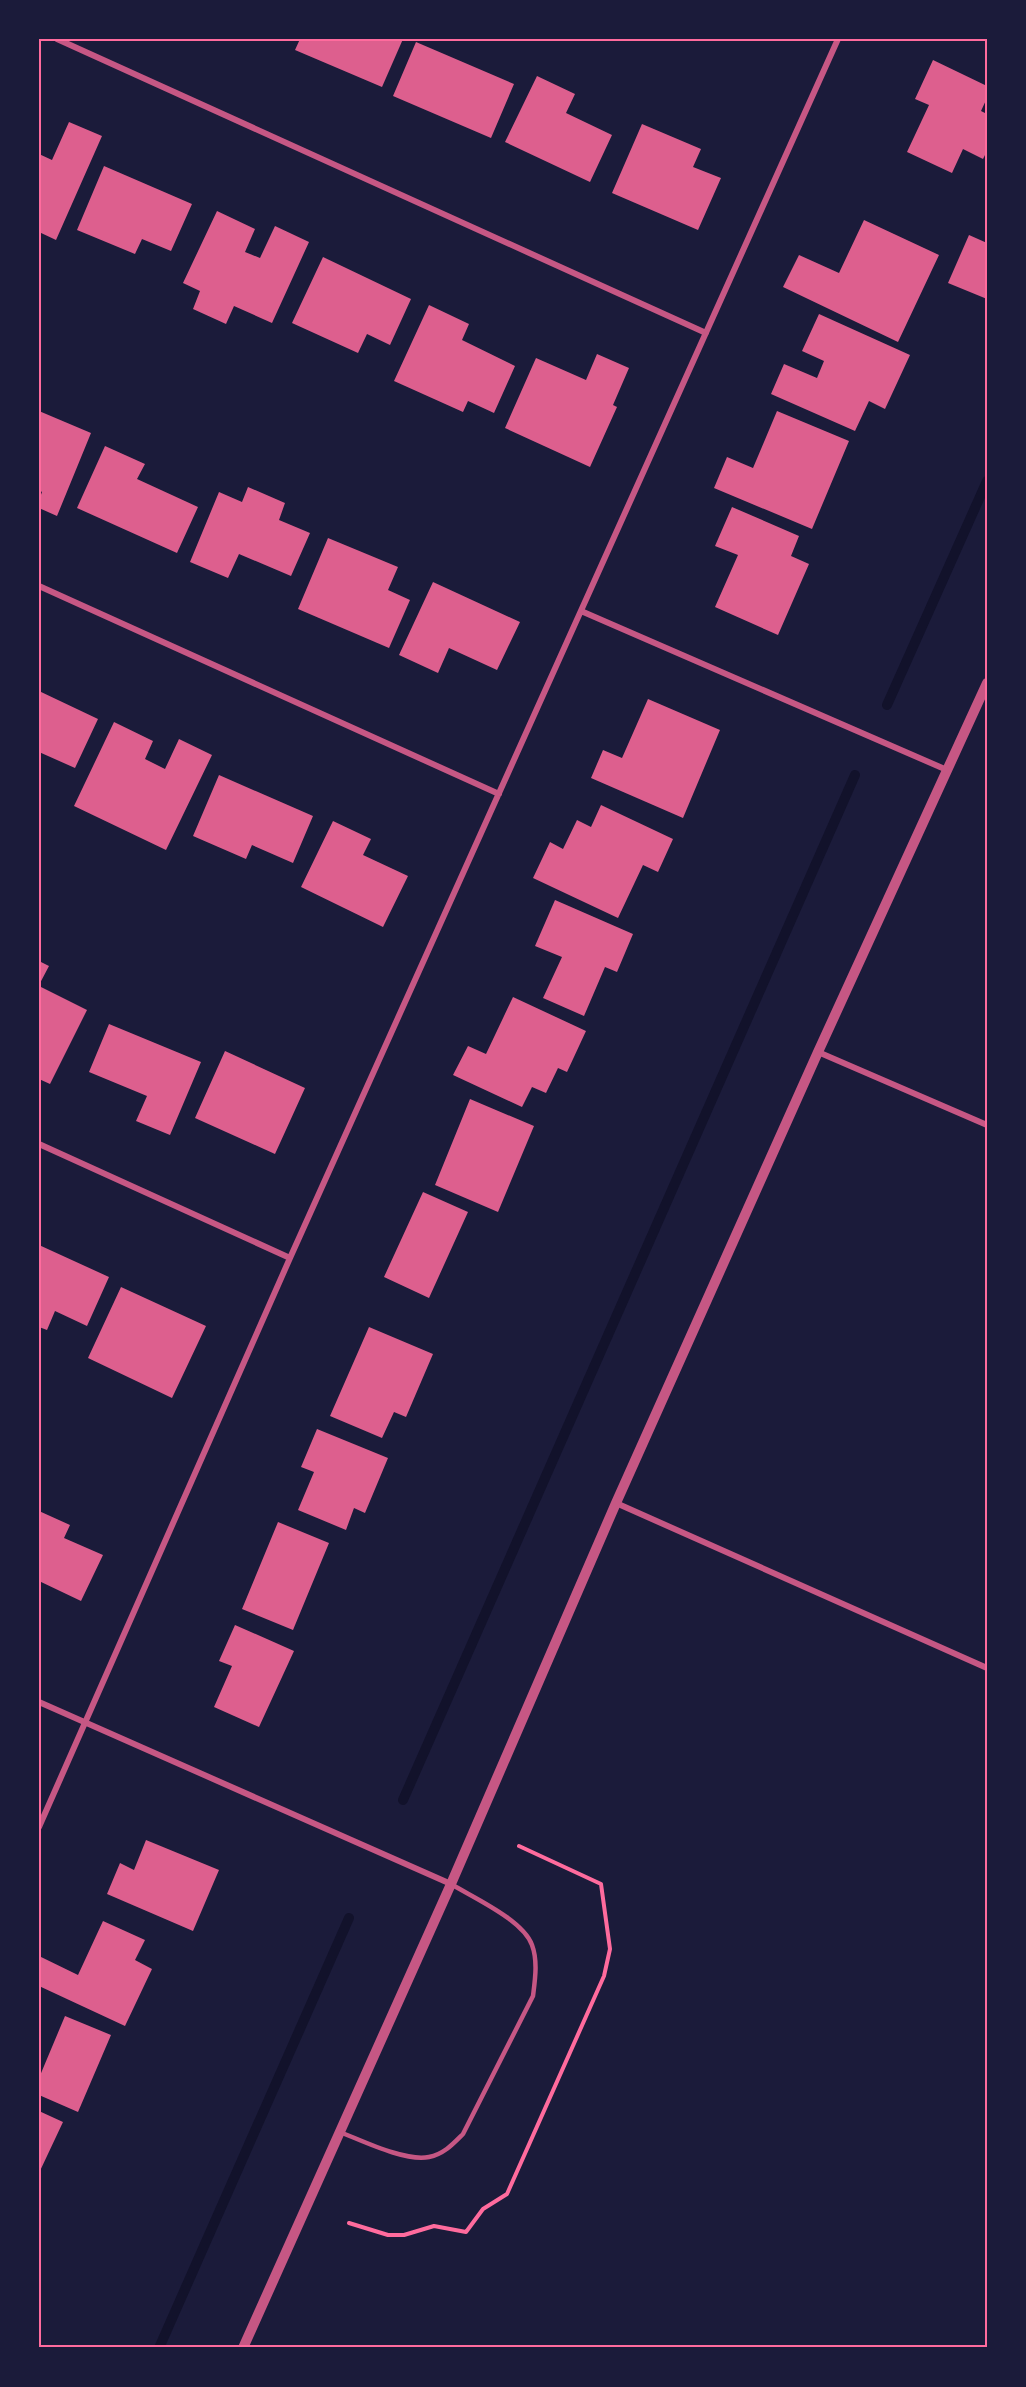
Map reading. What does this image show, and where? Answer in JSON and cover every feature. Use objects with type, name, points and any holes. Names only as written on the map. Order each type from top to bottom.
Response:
[{"type":"street","points":[[57,39],[706,333]]},
{"type":"street","points":[[39,1827],[291,1258],[838,39]]},
{"type":"street","points":[[39,586],[499,794]]},
{"type":"street","points":[[581,611],[947,770]]},
{"type":"street","points":[[243,2348],[451,1884],[616,1503],[818,1052],[987,683]]},
{"type":"street","points":[[818,1052],[987,1125]]},
{"type":"street","points":[[39,1144],[291,1258]]},
{"type":"street","points":[[616,1503],[987,1668]]},
{"type":"street","points":[[39,1702],[451,1884]]},
{"type":"lane","points":[[340,2132],[399,2155],[428,2158],[449,2149],[463,2134],[533,1996],[536,1971],[532,1944],[511,1919],[451,1884]]},
{"type":"path","points":[[349,2223],[388,2235],[404,2235],[434,2226],[466,2232],[483,2209],[507,2194],[517,2172],[604,1976],[609,1949],[601,1884],[519,1846]]},
{"type":"building","points":[[300,39],[403,39],[382,87],[295,50]]},
{"type":"building","points":[[416,42],[514,84],[491,138],[393,96]]},
{"type":"building","points":[[933,60],[987,86],[987,98],[981,111],[987,114],[987,151],[983,159],[963,149],[952,173],[907,152],[929,105],[915,99]]},
{"type":"building","points":[[537,76],[575,94],[566,113],[612,135],[590,182],[505,142]]},
{"type":"building","points":[[69,122],[102,136],[56,240],[39,232],[39,154],[52,160]]},
{"type":"building","points":[[642,124],[701,149],[693,167],[721,178],[698,230],[612,193]]},
{"type":"building","points":[[104,166],[192,204],[171,251],[142,239],[135,254],[77,230]]},
{"type":"building","points":[[217,211],[255,229],[245,252],[260,258],[275,226],[309,242],[272,323],[234,306],[226,324],[193,309],[200,291],[183,283]]},
{"type":"building","points":[[864,220],[939,255],[898,342],[783,287],[799,255],[839,273]]},
{"type":"building","points":[[969,235],[987,243],[987,299],[948,283]]},
{"type":"building","points":[[323,257],[411,299],[390,345],[367,334],[358,353],[292,323]]},
{"type":"building","points":[[429,305],[469,324],[462,340],[515,366],[494,413],[468,401],[463,412],[394,381]]},
{"type":"building","points":[[819,314],[910,355],[885,409],[869,401],[855,431],[771,394],[784,364],[817,378],[824,361],[802,351]]},
{"type":"building","points":[[597,354],[629,368],[613,405],[617,407],[590,467],[505,428],[536,358],[586,380]]},
{"type":"building","points":[[39,411],[91,433],[57,516],[39,508],[42,492],[39,490]]},
{"type":"building","points":[[777,411],[849,441],[812,529],[714,488],[727,457],[753,468]]},
{"type":"building","points":[[105,446],[145,464],[137,479],[198,507],[177,553],[77,508]]},
{"type":"building","points":[[248,487],[285,503],[279,520],[310,533],[291,576],[239,554],[228,578],[190,562],[219,492],[242,502]]},
{"type":"building","points":[[732,507],[799,536],[791,556],[809,564],[778,635],[715,607],[738,555],[715,546]]},
{"type":"building","points":[[328,538],[398,567],[388,590],[410,600],[389,648],[298,609]]},
{"type":"building","points":[[433,582],[520,622],[497,670],[449,648],[438,673],[399,655]]},
{"type":"building","points":[[39,691],[98,719],[75,768],[39,752]]},
{"type":"building","points":[[648,699],[720,730],[683,818],[591,778],[603,750],[622,758]]},
{"type":"building","points":[[114,722],[153,741],[145,759],[165,769],[179,739],[212,755],[166,850],[74,806]]},
{"type":"building","points":[[219,775],[313,816],[293,863],[252,845],[246,859],[193,836]]},
{"type":"building","points":[[601,805],[673,839],[658,872],[643,865],[618,918],[533,878],[550,842],[563,849],[577,820],[591,827]]},
{"type":"building","points":[[333,821],[371,839],[363,855],[408,876],[383,927],[301,887]]},
{"type":"building","points":[[555,900],[633,934],[617,972],[605,967],[584,1016],[543,998],[562,957],[535,946]]},
{"type":"building","points":[[39,961],[49,966],[39,985]]},
{"type":"building","points":[[39,986],[87,1010],[50,1084],[39,1079]]},
{"type":"building","points":[[513,997],[586,1031],[567,1072],[558,1068],[546,1093],[532,1087],[522,1107],[453,1075],[468,1046],[486,1054]]},
{"type":"building","points":[[109,1024],[201,1062],[170,1135],[136,1121],[147,1096],[89,1072]]},
{"type":"building","points":[[225,1051],[305,1088],[275,1154],[195,1118]]},
{"type":"building","points":[[470,1099],[534,1126],[498,1212],[435,1185]]},
{"type":"building","points":[[423,1192],[468,1212],[429,1298],[384,1277]]},
{"type":"building","points":[[39,1245],[109,1277],[87,1326],[55,1311],[47,1330],[39,1327]]},
{"type":"building","points":[[121,1287],[206,1326],[172,1398],[88,1358]]},
{"type":"building","points":[[369,1327],[433,1354],[406,1417],[394,1412],[382,1438],[330,1416]]},
{"type":"building","points":[[317,1429],[388,1458],[365,1513],[354,1508],[346,1530],[298,1510],[314,1472],[301,1467]]},
{"type":"building","points":[[39,1511],[70,1525],[64,1538],[103,1555],[81,1601],[39,1581]]},
{"type":"building","points":[[278,1522],[329,1543],[293,1630],[242,1609]]},
{"type":"building","points":[[235,1625],[294,1651],[259,1727],[214,1707],[232,1666],[219,1661]]},
{"type":"building","points":[[146,1840],[219,1870],[193,1931],[107,1894],[120,1863],[134,1870]]},
{"type":"building","points":[[103,1921],[145,1940],[135,1960],[152,1969],[125,2026],[39,1986],[39,1956],[78,1975]]},
{"type":"building","points":[[65,2016],[111,2035],[78,2112],[39,2095],[39,2078]]},
{"type":"building","points":[[39,2111],[63,2122],[39,2173]]},
{"type":"waterway","points":[[887,705],[987,481]]},
{"type":"waterway","points":[[403,1800],[855,775]]},
{"type":"waterway","points":[[159,2348],[349,1918]]}]
